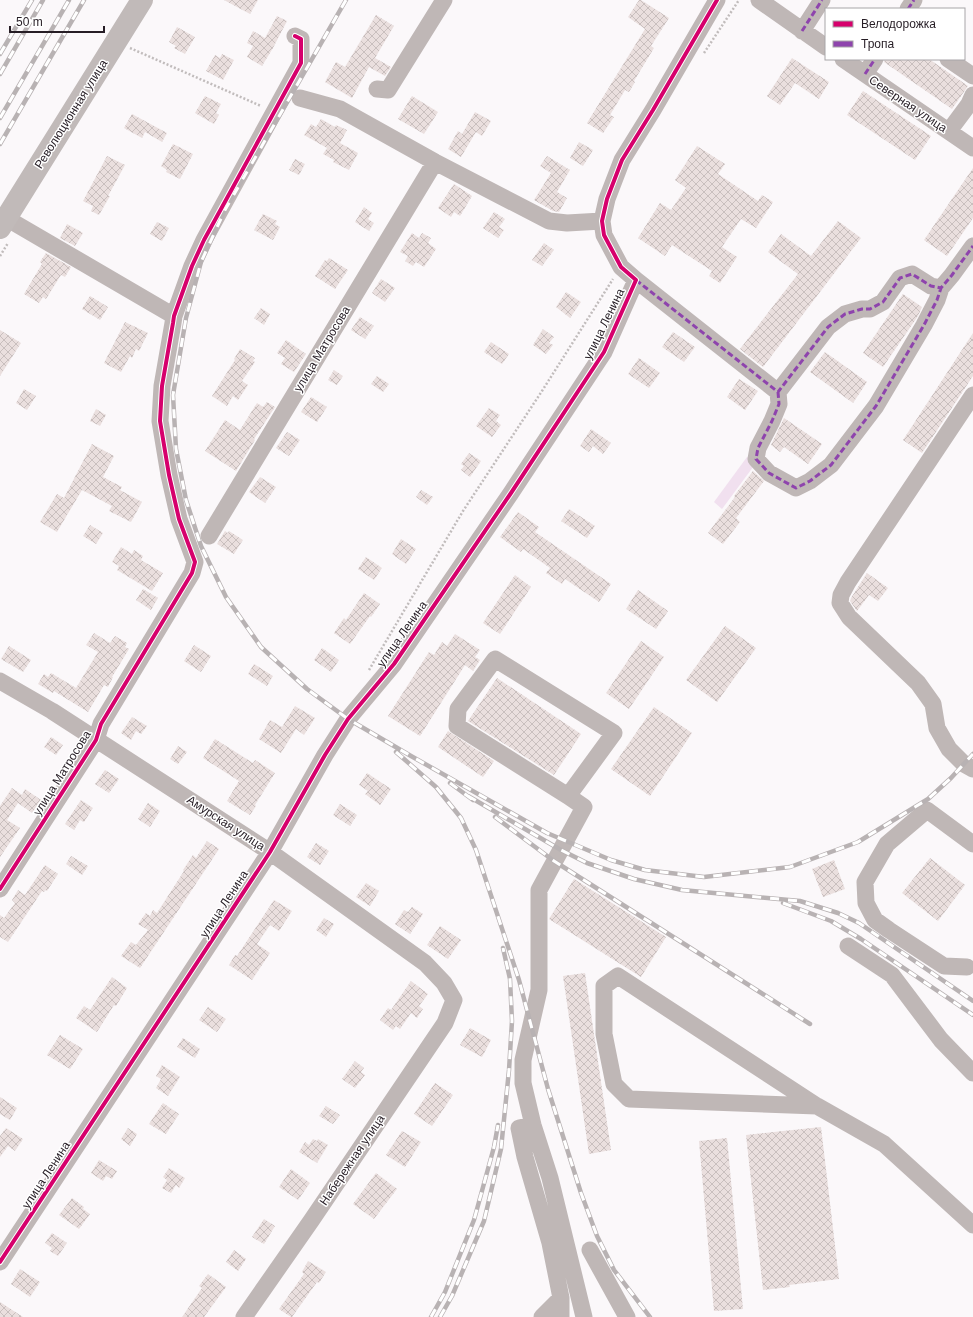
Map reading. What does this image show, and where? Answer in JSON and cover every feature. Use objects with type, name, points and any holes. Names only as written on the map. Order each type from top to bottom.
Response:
[{"type":"main road","name":"Революционная улица","points":[[3,223],[142,0]]},
{"type":"street","points":[[376,89],[388,90],[444,0]]},
{"type":"street","name":"улица Ленина","points":[[0,1262],[270,852],[325,755],[348,719],[394,664],[604,352],[636,280],[621,267],[604,235],[602,221],[607,199],[622,160],[717,0]]},
{"type":"street","points":[[758,0],[825,46]]},
{"type":"street","points":[[802,31],[822,0]]},
{"type":"street","points":[[3,223],[174,316],[192,266],[204,240],[301,63],[301,39],[295,36]]},
{"type":"street","name":"Северная улица","points":[[844,60],[973,148]]},
{"type":"street","points":[[865,74],[874,60]]},
{"type":"street","points":[[949,60],[973,76]]},
{"type":"street","points":[[949,131],[969,104],[973,95]]},
{"type":"street","points":[[300,98],[340,109],[435,162],[549,221],[567,223],[602,221]]},
{"type":"street","name":"улица Матросова","points":[[209,536],[435,162]]},
{"type":"street","points":[[941,288],[931,286],[912,274],[900,278],[883,302],[870,309],[862,309],[845,314],[828,327],[778,392],[779,404],[758,448],[756,459],[769,473],[796,488],[810,481],[831,465],[876,406],[924,325],[937,300],[941,288],[973,246]]},
{"type":"street","points":[[636,280],[778,392]]},
{"type":"street","name":"улица Матросова","points":[[0,889],[96,740],[102,724],[192,573],[195,562],[179,519],[169,475],[160,421],[162,386],[174,316]]},
{"type":"street","points":[[973,396],[848,582],[841,595],[840,603],[849,617],[918,683],[933,704],[937,728],[949,749],[964,764],[973,769]]},
{"type":"street","points":[[568,796],[614,733],[495,658],[458,710],[457,726],[568,796],[584,806],[539,890],[539,990],[523,1060],[523,1083],[533,1125],[550,1178],[584,1317]]},
{"type":"street","name":"Амурская улица","points":[[0,681],[52,711],[270,852],[425,963],[444,983],[454,1000]]},
{"type":"street","points":[[971,966],[944,966],[875,920],[866,903],[865,882],[887,844],[927,810],[973,844]]},
{"type":"street","points":[[848,946],[892,975],[941,1040],[973,1073]]},
{"type":"street","points":[[817,1106],[629,1099],[614,1084],[604,1034],[604,986],[618,976],[817,1106],[884,1144],[973,1225]]},
{"type":"street","name":"Набережная улица","points":[[244,1317],[445,1023],[454,1000]]},
{"type":"street","points":[[533,1125],[519,1128],[525,1157],[550,1243],[561,1298],[562,1317]]},
{"type":"street","points":[[590,1250],[627,1317]]},
{"type":"street","points":[[542,1317],[561,1298]]},
{"type":"path","points":[[701,58],[739,0]]},
{"type":"path","points":[[126,46],[275,112]]},
{"type":"path","points":[[367,672],[462,511],[542,391],[621,267]]},
{"type":"shaded area","points":[[747,457],[756,463],[722,509],[714,502]]},
{"type":"building","points":[[224,0],[258,0],[250,14]]},
{"type":"building","points":[[639,0],[669,18],[651,46],[654,48],[629,92],[625,90],[610,115],[614,117],[603,133],[587,123],[645,29],[628,17]]},
{"type":"building","points":[[376,15],[394,26],[375,58],[391,67],[385,76],[369,67],[352,98],[325,82],[336,62],[345,67]]},
{"type":"building","points":[[277,16],[287,21],[262,66],[247,57],[253,46],[247,43],[253,31],[265,38]]},
{"type":"building","points":[[177,27],[195,37],[185,54],[174,48],[176,46],[169,42]]},
{"type":"building","points":[[222,54],[234,60],[223,80],[206,71],[215,55],[220,58]]},
{"type":"building","points":[[792,58],[829,82],[819,99],[795,83],[780,105],[767,96]]},
{"type":"building","points":[[885,60],[930,60],[968,86],[952,109],[884,62]]},
{"type":"building","points":[[863,91],[931,136],[915,160],[847,115]]},
{"type":"building","points":[[205,96],[221,104],[216,113],[219,115],[214,124],[195,113]]},
{"type":"building","points":[[412,96],[438,112],[424,134],[398,119]]},
{"type":"building","points":[[475,112],[491,121],[482,136],[476,132],[461,157],[448,149],[458,131],[462,134]]},
{"type":"building","points":[[132,114],[167,133],[162,142],[145,132],[142,138],[124,128]]},
{"type":"building","points":[[321,119],[335,127],[336,125],[347,130],[340,143],[358,153],[349,170],[333,162],[334,160],[323,154],[327,148],[304,135],[311,124],[316,127]]},
{"type":"building","points":[[579,142],[593,150],[583,166],[570,158]]},
{"type":"building","points":[[173,144],[193,154],[180,179],[166,172],[167,170],[161,166]]},
{"type":"building","points":[[697,146],[725,164],[718,174],[758,201],[762,195],[773,202],[756,228],[741,219],[722,247],[737,257],[720,283],[709,276],[712,271],[672,245],[665,256],[638,238],[660,203],[671,210],[686,188],[675,180]]},
{"type":"building","points":[[107,156],[125,165],[99,215],[91,211],[93,206],[83,201]]},
{"type":"building","points":[[547,156],[570,170],[557,192],[567,198],[559,212],[553,211],[534,200],[551,173],[540,166]]},
{"type":"building","points":[[295,159],[305,164],[299,175],[289,170]]},
{"type":"building","points":[[973,168],[973,218],[947,256],[924,240]]},
{"type":"building","points":[[454,184],[472,196],[460,216],[454,212],[451,217],[438,208]]},
{"type":"building","points":[[364,207],[372,213],[368,219],[374,223],[369,231],[355,222]]},
{"type":"building","points":[[494,212],[505,219],[499,227],[504,230],[498,238],[483,228]]},
{"type":"building","points":[[263,214],[277,221],[275,224],[280,227],[273,240],[254,230]]},
{"type":"building","points":[[838,221],[861,238],[763,367],[740,349],[798,274],[768,252],[781,234],[811,256]]},
{"type":"building","points":[[157,222],[169,228],[162,241],[150,234]]},
{"type":"building","points":[[67,224],[83,233],[75,246],[60,238]]},
{"type":"building","points":[[412,233],[419,238],[422,233],[431,238],[428,243],[436,249],[424,267],[416,262],[413,266],[405,261],[408,256],[400,252]]},
{"type":"building","points":[[544,243],[554,250],[542,266],[532,260]]},
{"type":"building","points":[[46,253],[71,267],[65,277],[61,275],[46,299],[43,297],[39,303],[24,294],[42,264],[40,262]]},
{"type":"building","points":[[329,258],[348,270],[335,289],[315,276],[325,260],[327,261]]},
{"type":"building","points":[[381,279],[395,288],[385,302],[372,293]]},
{"type":"building","points":[[566,292],[581,302],[570,318],[556,307]]},
{"type":"building","points":[[903,294],[922,307],[918,316],[883,367],[863,353]]},
{"type":"building","points":[[90,296],[108,307],[100,320],[82,309]]},
{"type":"building","points":[[261,308],[270,314],[264,325],[254,318]]},
{"type":"building","points":[[360,317],[374,326],[365,339],[351,330]]},
{"type":"building","points":[[125,322],[148,333],[139,351],[136,349],[132,358],[130,356],[121,372],[104,363]]},
{"type":"building","points":[[543,329],[554,337],[549,343],[553,345],[546,354],[533,345]]},
{"type":"building","points":[[0,330],[21,343],[0,376]]},
{"type":"building","points":[[673,332],[695,347],[684,362],[662,347]]},
{"type":"building","points":[[973,333],[973,376],[922,453],[903,440]]},
{"type":"building","points":[[286,340],[306,354],[294,372],[281,364],[285,358],[277,353]]},
{"type":"building","points":[[491,342],[509,354],[502,364],[484,352]]},
{"type":"building","points":[[240,349],[255,358],[253,361],[255,362],[242,381],[248,385],[238,400],[233,396],[227,406],[212,396],[235,360],[234,359]]},
{"type":"building","points":[[825,352],[867,382],[853,403],[810,372]]},
{"type":"building","points":[[639,358],[660,373],[649,388],[628,374]]},
{"type":"building","points":[[334,370],[343,376],[337,385],[328,380]]},
{"type":"building","points":[[377,376],[389,384],[383,392],[371,384]]},
{"type":"building","points":[[739,379],[758,391],[745,410],[727,397]]},
{"type":"building","points":[[24,389],[36,396],[27,410],[16,403]]},
{"type":"building","points":[[311,397],[327,407],[317,422],[301,412]]},
{"type":"building","points":[[267,402],[275,407],[254,439],[255,440],[236,471],[205,451],[225,420],[240,430],[257,403],[263,407]]},
{"type":"building","points":[[489,408],[500,415],[496,421],[501,425],[492,437],[476,426]]},
{"type":"building","points":[[96,409],[106,415],[100,426],[90,421]]},
{"type":"building","points":[[784,418],[822,444],[808,464],[784,447],[780,452],[771,445]]},
{"type":"building","points":[[591,429],[611,443],[603,454],[593,446],[589,452],[580,446]]},
{"type":"building","points":[[287,432],[300,440],[289,456],[276,448]]},
{"type":"building","points":[[92,444],[114,456],[103,477],[122,487],[120,490],[142,502],[131,522],[109,511],[112,506],[82,490],[57,532],[40,522],[57,494],[64,498]]},
{"type":"building","points":[[469,453],[481,461],[470,477],[461,470],[464,466],[461,464]]},
{"type":"building","points":[[753,471],[764,481],[736,518],[740,522],[723,544],[708,533]]},
{"type":"building","points":[[260,477],[276,487],[265,503],[249,492]]},
{"type":"building","points":[[421,490],[433,497],[427,505],[416,497]]},
{"type":"building","points":[[569,509],[595,526],[587,538],[561,521]]},
{"type":"building","points":[[518,512],[539,527],[535,532],[611,584],[599,602],[565,579],[562,584],[546,573],[550,568],[523,549],[521,552],[500,537]]},
{"type":"building","points":[[90,525],[103,533],[96,544],[83,536]]},
{"type":"building","points":[[225,531],[228,533],[229,531],[243,540],[234,554],[217,544]]},
{"type":"building","points":[[401,539],[416,549],[406,564],[392,554]]},
{"type":"building","points":[[121,547],[132,554],[134,550],[143,556],[141,560],[163,573],[152,591],[117,570],[119,566],[112,562]]},
{"type":"building","points":[[366,557],[382,568],[374,580],[358,569]]},
{"type":"building","points":[[867,573],[888,588],[878,601],[869,595],[857,611],[850,601]]},
{"type":"building","points":[[515,575],[531,587],[500,634],[483,623]]},
{"type":"building","points":[[143,589],[158,598],[151,610],[136,600]]},
{"type":"building","points":[[638,590],[668,611],[656,629],[626,609]]},
{"type":"building","points":[[364,593],[380,604],[350,644],[334,633],[344,618],[346,620]]},
{"type":"building","points":[[725,626],[756,648],[717,702],[686,680]]},
{"type":"building","points":[[94,633],[110,643],[115,636],[127,643],[125,647],[129,649],[112,677],[108,687],[104,685],[88,712],[54,691],[53,693],[38,684],[44,674],[48,677],[51,673],[76,688],[98,652],[86,645]]},
{"type":"building","points":[[455,634],[480,650],[475,657],[480,660],[473,671],[465,665],[420,736],[388,716],[429,652],[434,655],[442,642],[447,646]]},
{"type":"building","points":[[641,641],[664,657],[629,709],[606,693]]},
{"type":"building","points":[[194,645],[211,656],[201,672],[184,661]]},
{"type":"building","points":[[9,646],[31,660],[23,672],[1,659]]},
{"type":"building","points":[[322,648],[339,660],[331,672],[314,660]]},
{"type":"building","points":[[254,664],[273,676],[267,686],[248,674]]},
{"type":"building","points":[[497,678],[581,734],[554,775],[468,721]]},
{"type":"building","points":[[295,706],[315,718],[304,735],[296,729],[281,753],[259,739],[270,720],[282,727]]},
{"type":"building","points":[[654,707],[692,733],[650,796],[611,769]]},
{"type":"building","points":[[132,717],[147,726],[141,734],[136,731],[131,740],[121,733]]},
{"type":"building","points":[[448,731],[494,761],[483,777],[438,747]]},
{"type":"building","points":[[51,737],[63,745],[56,755],[44,747]]},
{"type":"building","points":[[215,739],[253,763],[255,760],[275,773],[250,815],[227,801],[239,781],[203,758]]},
{"type":"building","points":[[178,746],[187,752],[178,764],[170,759]]},
{"type":"building","points":[[105,770],[119,779],[109,793],[95,784]]},
{"type":"building","points":[[367,773],[391,789],[380,805],[365,794],[368,791],[359,785]]},
{"type":"building","points":[[12,788],[22,795],[25,789],[41,800],[32,813],[18,803],[7,820],[20,828],[0,857],[0,806]]},
{"type":"building","points":[[81,800],[93,808],[84,822],[80,820],[74,830],[65,824]]},
{"type":"building","points":[[148,803],[160,811],[150,827],[138,819]]},
{"type":"building","points":[[340,804],[357,815],[350,826],[333,815]]},
{"type":"building","points":[[207,841],[219,849],[140,968],[121,956],[131,942],[136,945],[148,930],[138,924],[146,913],[150,916],[153,910],[157,913],[193,855],[196,858]]},
{"type":"building","points":[[316,843],[329,851],[320,865],[307,857]]},
{"type":"building","points":[[71,856],[88,866],[82,875],[66,864]]},
{"type":"building","points":[[930,858],[965,885],[938,921],[902,893]]},
{"type":"building","points":[[834,860],[845,889],[823,897],[812,869]]},
{"type":"building","points":[[45,865],[58,874],[47,891],[42,891],[8,942],[0,937],[0,915],[4,918],[15,903],[12,900],[18,890],[25,895]]},
{"type":"building","points":[[574,879],[666,937],[641,977],[549,919]]},
{"type":"building","points":[[366,883],[379,891],[370,906],[356,897]]},
{"type":"building","points":[[274,900],[292,911],[279,931],[270,925],[257,944],[270,953],[252,980],[229,965],[235,955],[237,956]]},
{"type":"building","points":[[412,907],[423,914],[410,934],[395,924],[404,910],[408,912]]},
{"type":"building","points":[[324,918],[334,924],[326,937],[316,930]]},
{"type":"building","points":[[440,926],[461,940],[448,959],[427,945]]},
{"type":"building","points":[[585,973],[611,1150],[589,1154],[563,976]]},
{"type":"building","points":[[112,977],[127,988],[97,1032],[76,1018],[84,1006],[90,1010]]},
{"type":"building","points":[[411,981],[428,994],[419,1006],[423,1009],[417,1018],[411,1013],[400,1029],[396,1026],[393,1030],[380,1020],[388,1008],[391,1010]]},
{"type":"building","points":[[208,1007],[226,1019],[217,1032],[199,1020]]},
{"type":"building","points":[[470,1028],[491,1040],[482,1057],[460,1045]]},
{"type":"building","points":[[60,1035],[83,1049],[70,1069],[47,1055]]},
{"type":"building","points":[[183,1038],[200,1049],[195,1058],[177,1047]]},
{"type":"building","points":[[355,1061],[364,1068],[361,1072],[365,1075],[355,1088],[342,1079]]},
{"type":"building","points":[[162,1065],[180,1077],[168,1096],[156,1088],[161,1079],[156,1076]]},
{"type":"building","points":[[435,1083],[453,1095],[432,1126],[414,1114]]},
{"type":"building","points":[[0,1097],[17,1108],[10,1120],[0,1114]]},
{"type":"building","points":[[163,1103],[179,1114],[166,1134],[149,1124]]},
{"type":"building","points":[[326,1106],[340,1115],[333,1124],[319,1116]]},
{"type":"building","points":[[821,1127],[839,1279],[789,1285],[790,1287],[763,1290],[746,1135]]},
{"type":"building","points":[[6,1128],[23,1139],[15,1151],[8,1146],[0,1157],[0,1136]]},
{"type":"building","points":[[128,1128],[137,1134],[130,1146],[121,1139]]},
{"type":"building","points":[[402,1131],[421,1142],[405,1167],[386,1155]]},
{"type":"building","points":[[727,1138],[743,1309],[714,1311],[699,1141]]},
{"type":"building","points":[[313,1139],[317,1141],[318,1139],[328,1145],[317,1163],[299,1152],[305,1142],[309,1145]]},
{"type":"building","points":[[99,1160],[117,1171],[112,1179],[106,1176],[103,1181],[91,1173]]},
{"type":"building","points":[[169,1168],[185,1178],[179,1188],[176,1185],[171,1193],[162,1188],[167,1180],[163,1177]]},
{"type":"building","points":[[291,1169],[310,1183],[298,1200],[279,1187]]},
{"type":"building","points":[[376,1173],[397,1189],[374,1219],[353,1204]]},
{"type":"building","points":[[72,1198],[84,1207],[83,1209],[90,1214],[79,1229],[59,1215]]},
{"type":"building","points":[[264,1219],[275,1226],[264,1244],[252,1237]]},
{"type":"building","points":[[52,1233],[67,1243],[58,1256],[50,1251],[52,1248],[45,1243]]},
{"type":"building","points":[[234,1250],[246,1259],[238,1271],[226,1262]]},
{"type":"building","points":[[308,1261],[326,1272],[319,1283],[317,1282],[291,1317],[279,1309],[304,1274],[302,1272]]},
{"type":"building","points":[[20,1269],[40,1282],[30,1297],[11,1284]]},
{"type":"building","points":[[208,1274],[226,1287],[204,1317],[182,1317],[202,1288],[199,1286]]},
{"type":"building","points":[[0,1302],[23,1317],[0,1317]]},
{"type":"railway","points":[[0,54],[32,0]]},
{"type":"railway","points":[[0,74],[43,0]]},
{"type":"railway","points":[[0,118],[69,0]]},
{"type":"railway","points":[[0,144],[84,0]]},
{"type":"railway","points":[[346,0],[225,210],[201,262],[186,318],[173,395],[176,449],[186,500],[201,546],[226,597],[261,647],[307,689],[348,719],[411,756],[547,833],[611,860],[645,870],[704,877],[790,867],[858,842],[928,799],[951,778],[973,754]]},
{"type":"railway","points":[[396,752],[436,787],[461,818],[476,850],[519,980],[548,1089],[581,1193],[597,1236],[614,1270],[650,1317]]},
{"type":"railway","points":[[450,783],[473,800]]},
{"type":"railway","points":[[468,796],[561,850],[587,863],[634,879],[682,890],[800,901],[838,913],[859,923],[973,1001]]},
{"type":"railway","points":[[495,817],[554,861],[810,1024]]},
{"type":"railway","points":[[783,903],[831,921],[861,939],[973,1015]]},
{"type":"railway","points":[[440,1317],[452,1296],[484,1221],[501,1149],[509,1070],[512,1021],[510,979],[503,948]]},
{"type":"railway","points":[[431,1317],[445,1292],[474,1220],[494,1147],[498,1125]]},
{"type":"marked path","points":[[802,31],[822,0]]},
{"type":"marked path","points":[[909,8],[914,0]]},
{"type":"marked path","points":[[865,74],[874,60]]},
{"type":"marked path","points":[[636,280],[778,392],[828,327],[845,314],[862,309],[870,309],[883,302],[900,278],[912,274],[931,286],[941,288],[973,246]]},
{"type":"marked path","points":[[778,392],[779,404],[758,448],[756,459],[769,473],[796,488],[810,481],[831,465],[876,406],[924,325],[937,300],[941,288]]},
{"type":"cycle path","points":[[0,1262],[270,852],[325,755],[348,719],[394,664],[511,493],[604,352],[636,280],[621,267],[604,235],[602,221],[607,199],[622,160],[717,0]]},
{"type":"cycle path","points":[[0,889],[96,740],[101,724],[192,573],[195,562],[179,519],[169,475],[160,421],[162,386],[174,316],[192,266],[204,240],[301,63],[301,39],[295,36]]}]
